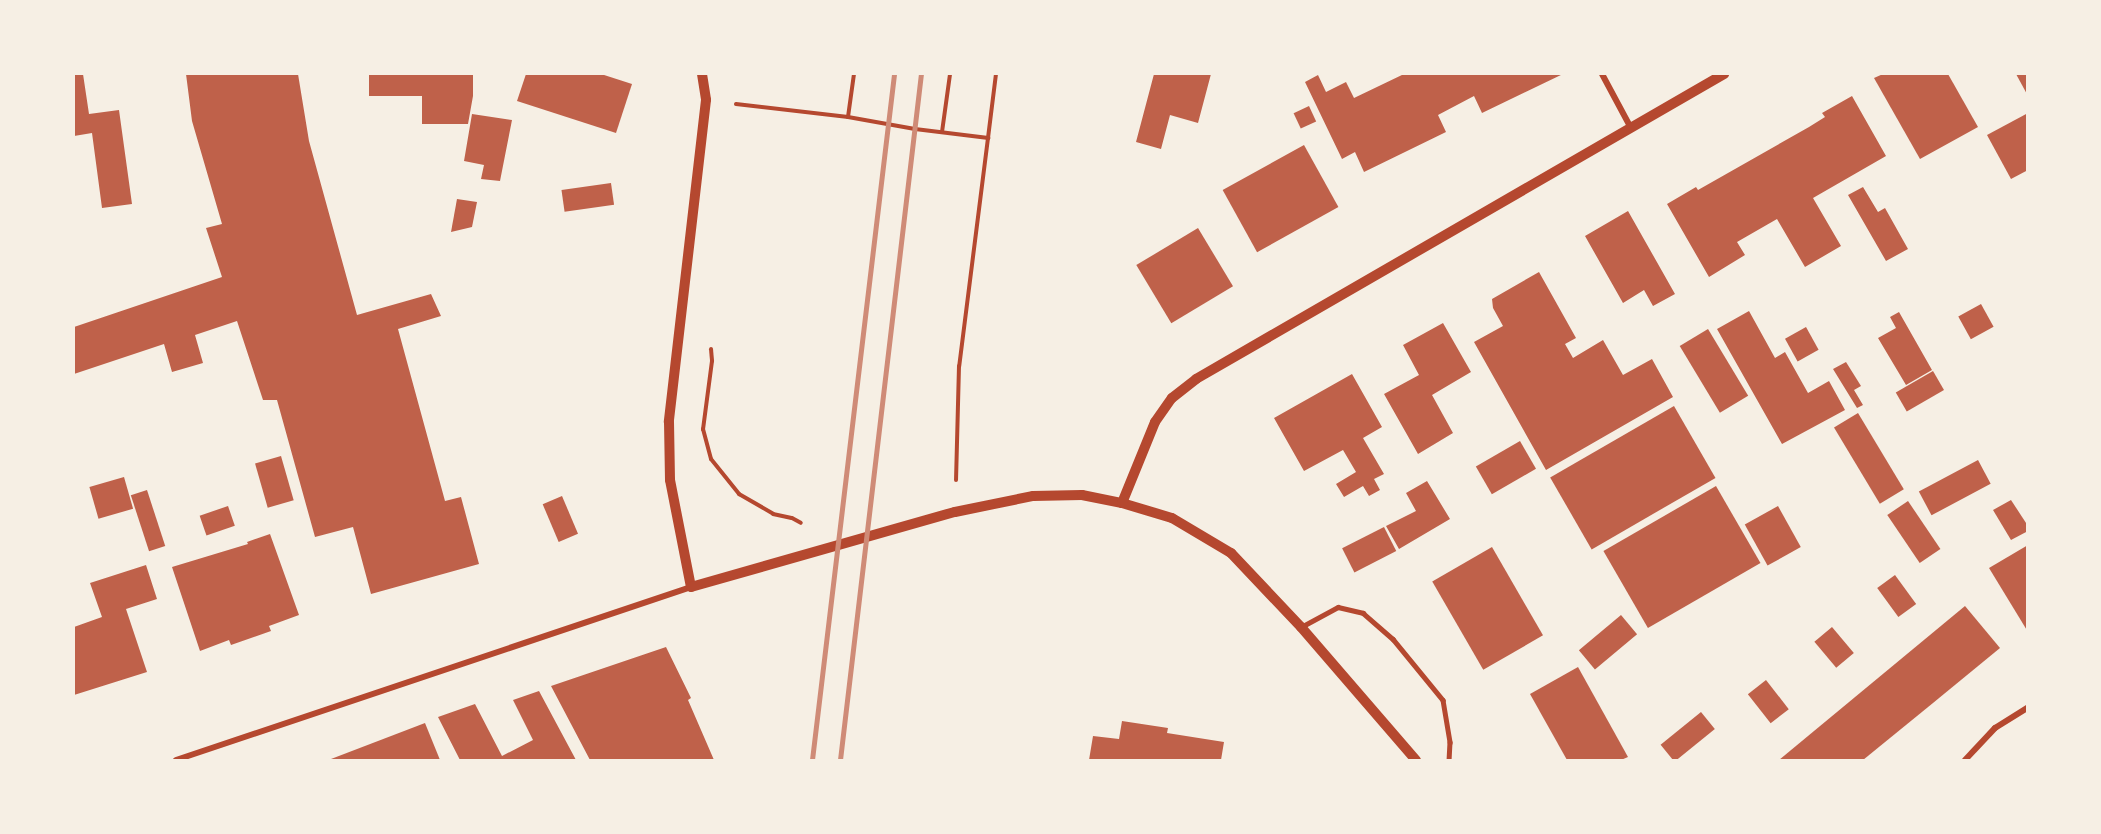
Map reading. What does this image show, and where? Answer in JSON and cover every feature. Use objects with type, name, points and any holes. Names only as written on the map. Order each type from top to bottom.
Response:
[{"type":"street","points":[[691,587],[670,480],[669,422],[706,100],[702,74]]},
{"type":"street","points":[[1602,74],[1631,128]]},
{"type":"street","points":[[1122,503],[1155,422],[1172,398],[1196,379],[1724,74]]},
{"type":"street","points":[[176,760],[691,587],[955,512],[1033,496],[1082,495],[1122,503],[1172,518],[1231,553],[1301,627],[1416,760]]},
{"type":"street","points":[[1965,760],[1995,728],[2028,707]]},
{"type":"lane","points":[[1301,627],[1338,607],[1363,614],[1393,639],[1443,700],[1450,742],[1449,760]]},
{"type":"path","points":[[848,117],[854,74]]},
{"type":"path","points":[[942,132],[950,74]]},
{"type":"path","points":[[955,512],[959,366],[996,74]]},
{"type":"path","points":[[706,100],[848,117],[988,138]]},
{"type":"path","points":[[709,338],[712,361],[703,429],[711,459],[739,494],[773,514],[792,518],[838,545]]},
{"type":"building","points":[[74,74],[83,74],[89,114],[119,110],[132,204],[102,208],[92,133],[74,136]]},
{"type":"building","points":[[186,74],[298,74],[309,141],[357,315],[431,294],[441,316],[398,329],[445,501],[461,497],[479,564],[371,594],[353,527],[315,537],[277,400],[263,400],[237,321],[195,335],[203,363],[172,372],[164,344],[74,374],[74,327],[222,277],[206,228],[222,224],[192,121]]},
{"type":"building","points":[[369,74],[473,74],[473,96],[468,124],[422,124],[422,96],[369,96]]},
{"type":"building","points":[[526,74],[601,74],[632,84],[616,133],[517,101]]},
{"type":"building","points":[[1154,74],[1211,74],[1198,123],[1170,115],[1161,149],[1136,142]]},
{"type":"building","points":[[1404,74],[1563,74],[1482,113],[1474,96],[1438,115],[1446,132],[1364,172],[1355,152],[1342,159],[1305,82],[1318,75],[1326,92],[1346,82],[1354,98]]},
{"type":"building","points":[[1883,74],[1948,74],[1978,127],[1920,159],[1874,78]]},
{"type":"building","points":[[2016,74],[2028,74],[2028,96]]},
{"type":"building","points":[[1852,96],[1886,156],[1813,198],[1841,246],[1805,267],[1777,219],[1737,242],[1745,255],[1709,277],[1667,204],[1696,187],[1698,190],[1809,127],[1825,117],[1822,113]]},
{"type":"building","points":[[1309,106],[1316,121],[1301,129],[1294,113]]},
{"type":"building","points":[[2028,113],[2028,170],[2011,179],[1987,135]]},
{"type":"building","points":[[472,114],[512,120],[500,181],[481,179],[484,165],[464,161]]},
{"type":"building","points":[[1304,145],[1338,207],[1257,252],[1223,190]]},
{"type":"building","points":[[611,183],[614,205],[565,212],[561,190]]},
{"type":"building","points":[[1863,187],[1878,212],[1885,208],[1908,249],[1886,261],[1848,195]]},
{"type":"building","points":[[457,199],[477,202],[472,227],[451,232]]},
{"type":"building","points":[[1628,211],[1675,294],[1653,306],[1644,290],[1623,303],[1585,236]]},
{"type":"building","points":[[1198,228],[1233,286],[1171,323],[1136,265]]},
{"type":"building","points":[[1539,272],[1576,338],[1565,344],[1573,358],[1603,340],[1623,375],[1652,359],[1673,397],[1546,470],[1474,342],[1503,326],[1493,308],[1492,299]]},
{"type":"building","points":[[1981,304],[1994,327],[1971,339],[1958,317]]},
{"type":"building","points":[[1749,311],[1775,358],[1785,352],[1808,393],[1829,381],[1845,410],[1782,444],[1717,329]]},
{"type":"building","points":[[1899,312],[1932,370],[1906,385],[1878,338],[1896,328],[1890,317]]},
{"type":"building","points":[[1443,323],[1471,372],[1432,395],[1453,433],[1418,454],[1384,394],[1419,375],[1403,345]]},
{"type":"building","points":[[1806,327],[1819,350],[1798,361],[1785,339]]},
{"type":"building","points":[[1708,329],[1748,396],[1720,413],[1680,346]]},
{"type":"building","points":[[1846,362],[1861,386],[1854,390],[1863,405],[1857,408],[1833,369]]},
{"type":"building","points":[[1933,371],[1944,390],[1907,412],[1896,392]]},
{"type":"building","points":[[1352,374],[1382,427],[1363,438],[1384,474],[1374,479],[1380,490],[1369,496],[1363,486],[1344,497],[1336,484],[1356,472],[1343,450],[1304,471],[1274,418]]},
{"type":"building","points":[[1674,406],[1716,478],[1592,549],[1550,478]]},
{"type":"building","points":[[1858,413],[1904,489],[1880,504],[1834,427]]},
{"type":"building","points":[[1520,441],[1536,469],[1492,494],[1476,466]]},
{"type":"building","points":[[281,456],[294,500],[268,508],[255,463]]},
{"type":"building","points":[[1978,460],[1991,484],[1932,515],[1919,491]]},
{"type":"building","points":[[124,477],[133,509],[98,519],[89,487]]},
{"type":"building","points":[[1427,481],[1450,519],[1399,549],[1386,526],[1416,511],[1406,493]]},
{"type":"building","points":[[1716,486],[1760,563],[1648,628],[1603,551]]},
{"type":"building","points":[[147,490],[165,546],[149,551],[131,495]]},
{"type":"building","points":[[562,496],[578,534],[559,542],[543,504]]},
{"type":"building","points":[[2011,500],[2028,526],[2028,531],[2011,540],[1993,510]]},
{"type":"building","points":[[1908,501],[1940,549],[1920,563],[1887,515]]},
{"type":"building","points":[[228,506],[235,526],[206,536],[200,516]]},
{"type":"building","points":[[1778,506],[1801,547],[1768,566],[1745,524]]},
{"type":"building","points":[[1384,527],[1396,551],[1354,572],[1342,548]]},
{"type":"building","points":[[270,534],[299,615],[269,626],[271,631],[231,645],[229,640],[200,651],[172,567],[248,544],[247,542]]},
{"type":"building","points":[[2028,545],[2028,632],[1989,568]]},
{"type":"building","points":[[1492,547],[1543,635],[1483,670],[1432,582]]},
{"type":"building","points":[[146,565],[157,599],[126,609],[147,672],[74,695],[74,627],[102,617],[90,583]]},
{"type":"building","points":[[1895,575],[1916,604],[1898,617],[1877,588]]},
{"type":"building","points":[[1965,606],[2000,648],[1863,760],[1779,760]]},
{"type":"building","points":[[1621,615],[1637,634],[1595,670],[1579,650]]},
{"type":"building","points":[[1832,627],[1854,653],[1836,668],[1814,642]]},
{"type":"building","points":[[666,647],[691,698],[688,700],[714,760],[590,760],[551,686]]},
{"type":"building","points":[[1578,667],[1628,757],[1621,760],[1567,760],[1530,694]]},
{"type":"building","points":[[1766,680],[1789,709],[1771,723],[1748,694]]},
{"type":"building","points":[[539,691],[576,760],[460,760],[438,717],[475,704],[502,756],[533,740],[513,700]]},
{"type":"building","points":[[1701,712],[1715,729],[1677,760],[1673,760],[1661,745]]},
{"type":"building","points":[[1122,721],[1168,728],[1167,733],[1224,742],[1221,760],[1089,760],[1093,736],[1119,739]]},
{"type":"building","points":[[425,723],[440,760],[331,759]]},
{"type":"railway","points":[[812,760],[894,74]]},
{"type":"railway","points":[[840,760],[921,74]]}]
